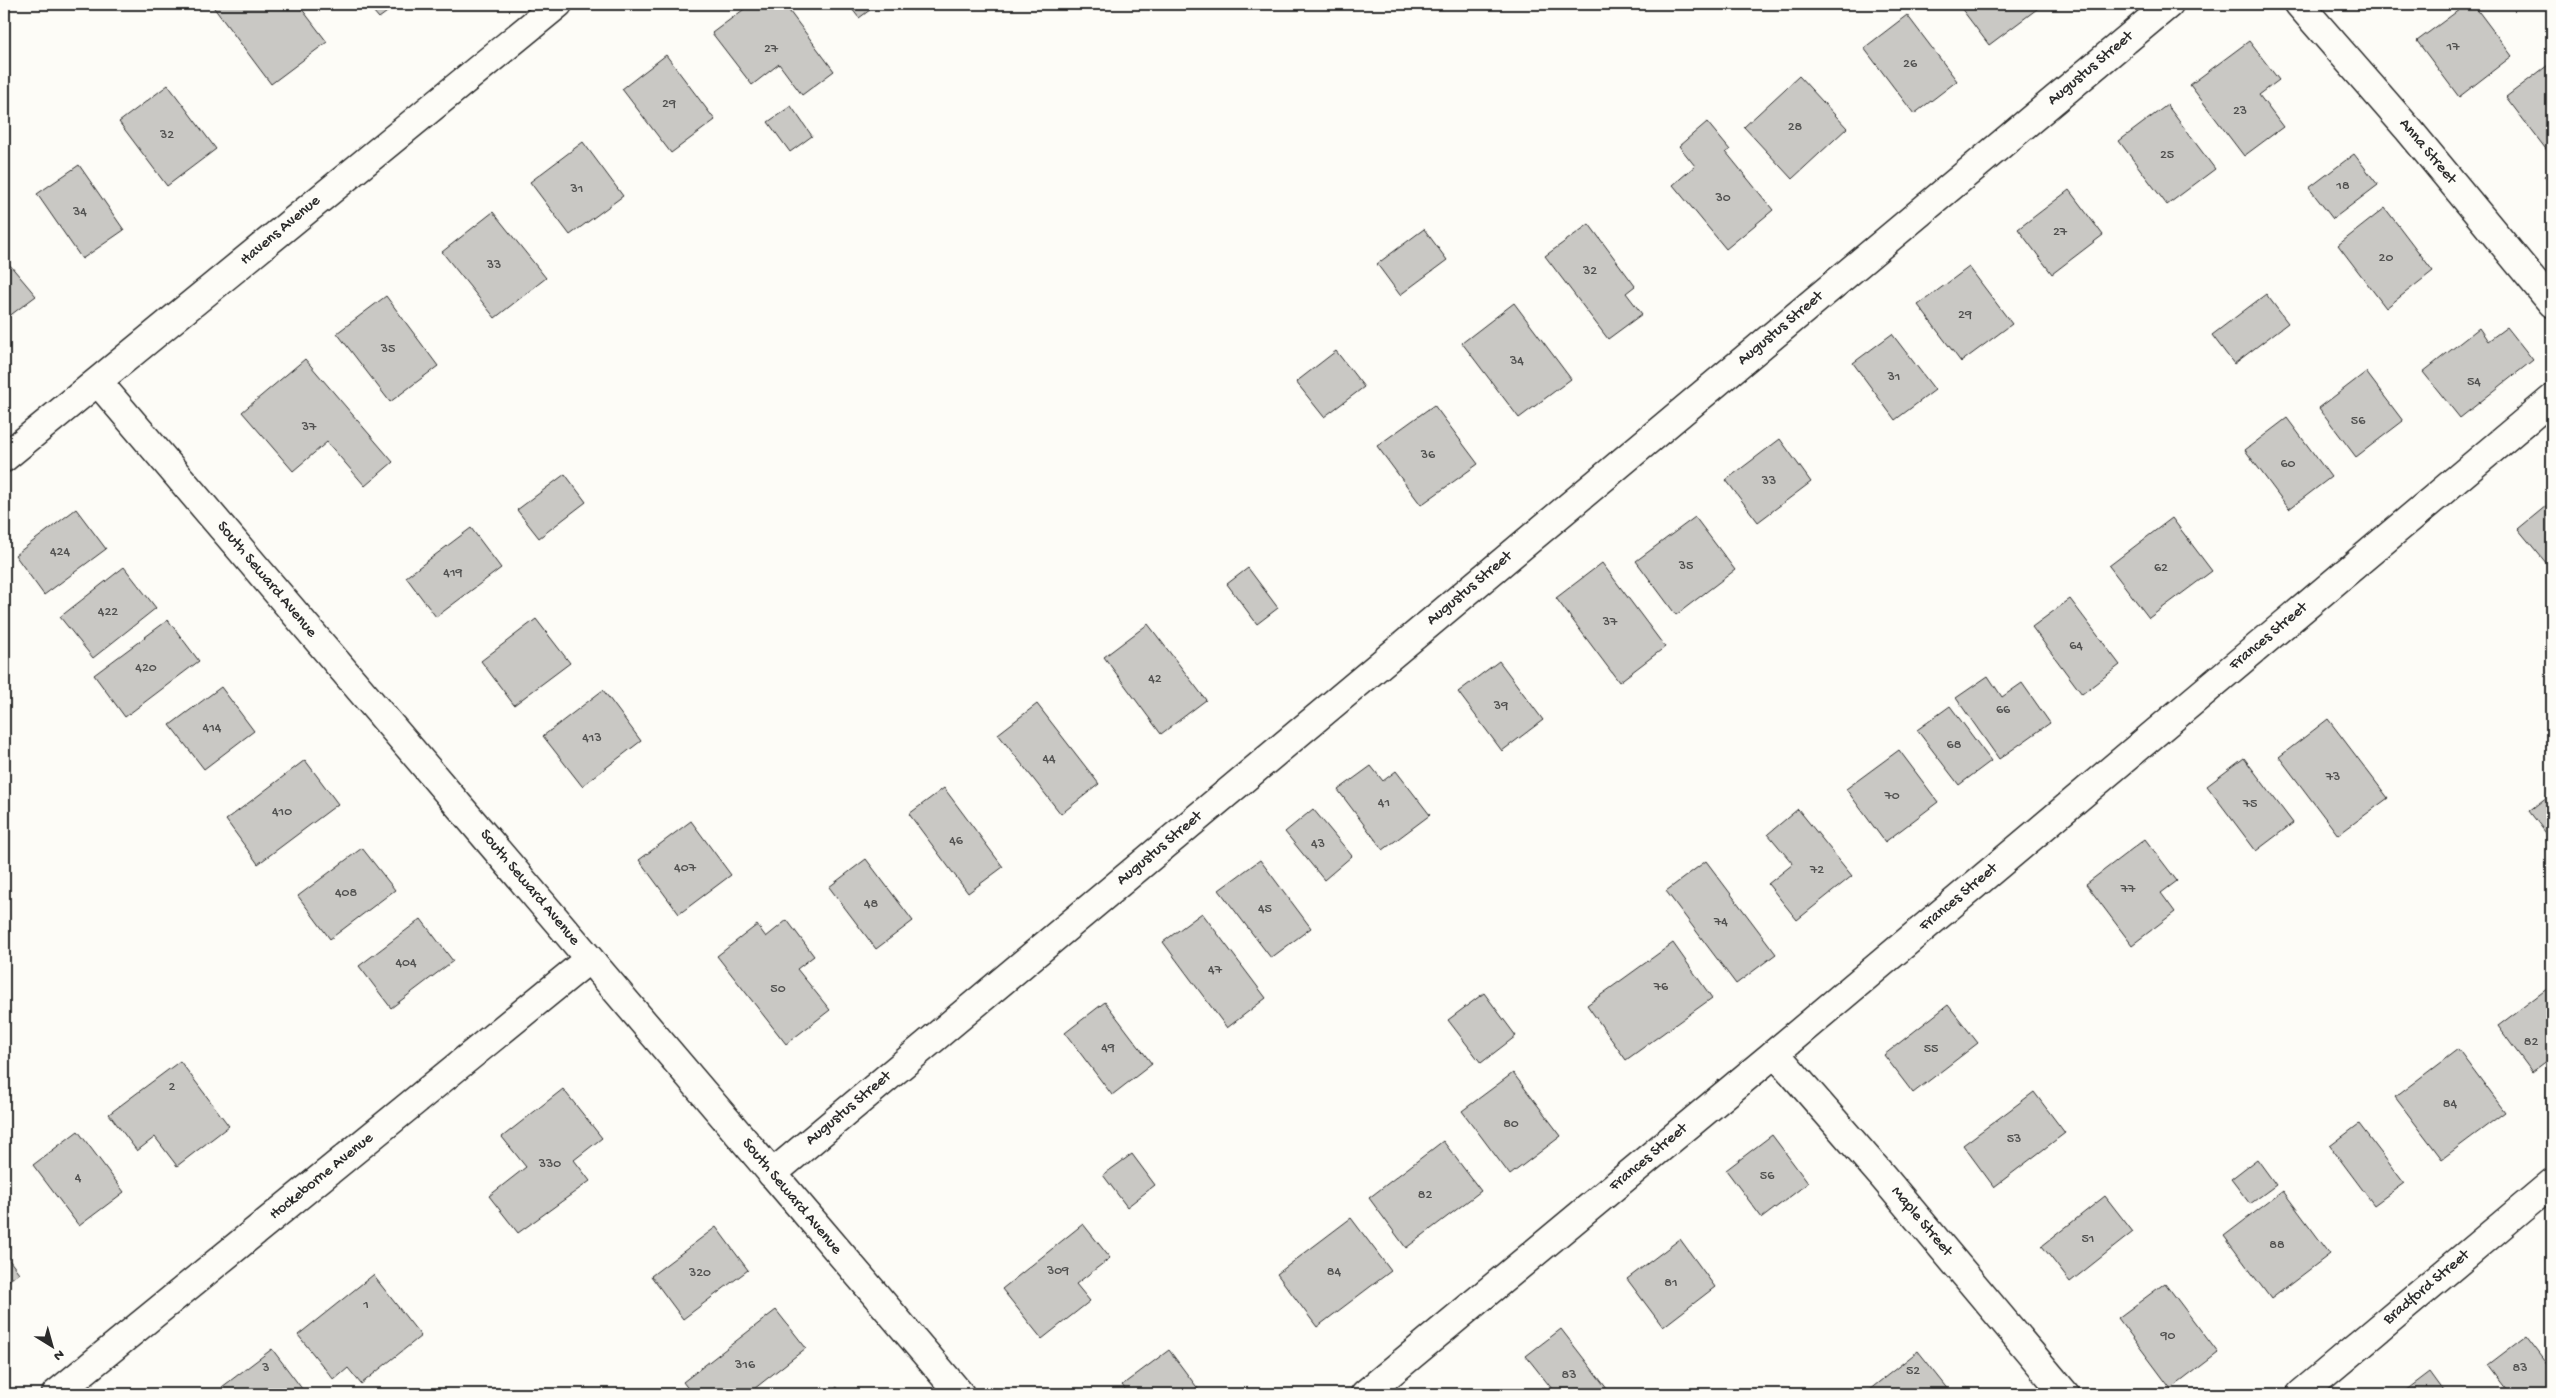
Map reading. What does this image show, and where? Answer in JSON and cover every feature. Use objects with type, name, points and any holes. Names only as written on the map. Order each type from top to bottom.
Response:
[{"type":"street","name":"Havens Avenue","points":[[4,458],[558,4]]},
{"type":"street","name":"Augustus Street","points":[[772,1174],[2169,4]]},
{"type":"street","name":"Anna Street","points":[[2299,4],[2409,130],[2552,303]]},
{"type":"street","name":"South Seward Avenue","points":[[98,382],[960,1394]]},
{"type":"street","name":"Frances Street","points":[[1364,1394],[1775,1053],[2552,399]]},
{"type":"street","name":"Hockeborne Avenue","points":[[56,1394],[589,959]]},
{"type":"street","name":"Maple Street","points":[[1775,1053],[1884,1178],[2065,1394]]},
{"type":"street","name":"Bradford Street","points":[[2301,1394],[2552,1183]]},
{"type":"building","points":[[211,4],[298,4],[327,42],[271,84]]},
{"type":"building","points":[[367,4],[398,4],[379,18]]},
{"type":"building","points":[[751,4],[784,4],[834,71],[802,95],[779,64],[752,85],[712,33]]},
{"type":"building","points":[[848,4],[878,4],[859,18]]},
{"type":"building","points":[[1958,4],[2039,4],[2041,6],[1989,45]]},
{"type":"building","points":[[2467,4],[2473,4],[2512,56],[2459,97],[2417,41]]},
{"type":"building","points":[[1907,15],[1957,81],[1914,114],[1864,48]]},
{"type":"building","points":[[2249,41],[2279,80],[2259,95],[2283,127],[2244,156],[2190,85]]},
{"type":"building","points":[[666,55],[715,120],[671,153],[622,89]]},
{"type":"building","points":[[2552,62],[2552,157],[2506,97]]},
{"type":"building","points":[[1799,76],[1847,128],[1792,179],[1744,127]]},
{"type":"building","points":[[168,85],[216,149],[167,186],[119,122]]},
{"type":"building","points":[[2167,105],[2215,169],[2167,205],[2119,141]]},
{"type":"building","points":[[791,106],[812,136],[790,152],[768,122]]},
{"type":"building","points":[[1707,122],[1730,150],[1726,152],[1773,210],[1726,249],[1673,185],[1695,166],[1679,146]]},
{"type":"building","points":[[583,142],[623,196],[570,235],[530,182]]},
{"type":"building","points":[[2354,154],[2378,185],[2333,219],[2309,188]]},
{"type":"building","points":[[79,165],[124,230],[82,259],[37,194]]},
{"type":"building","points":[[2552,170],[2552,188],[2544,176]]},
{"type":"building","points":[[2069,190],[2103,235],[2052,274],[2018,229]]},
{"type":"building","points":[[2385,208],[2433,271],[2386,308],[2338,245]]},
{"type":"building","points":[[493,212],[546,278],[495,318],[442,252]]},
{"type":"building","points":[[1589,224],[1635,286],[1626,293],[1642,314],[1608,339],[1545,256]]},
{"type":"building","points":[[1424,229],[1447,260],[1400,295],[1377,264]]},
{"type":"building","points":[[4,258],[36,296],[4,320]]},
{"type":"building","points":[[1969,267],[2012,324],[1961,362],[1918,305]]},
{"type":"building","points":[[2266,294],[2288,323],[2234,364],[2212,335]]},
{"type":"building","points":[[386,296],[438,366],[390,402],[337,333]]},
{"type":"building","points":[[1514,303],[1571,379],[1519,418],[1462,343]]},
{"type":"building","points":[[2507,327],[2533,360],[2460,418],[2423,372],[2479,328],[2488,341]]},
{"type":"building","points":[[1892,334],[1935,390],[1895,420],[1853,363]]},
{"type":"building","points":[[1336,351],[1364,387],[1324,417],[1296,382]]},
{"type":"building","points":[[305,359],[393,462],[365,486],[327,442],[293,471],[242,412]]},
{"type":"building","points":[[2366,372],[2403,421],[2356,457],[2319,408]]},
{"type":"building","points":[[1434,405],[1478,464],[1421,505],[1377,446]]},
{"type":"building","points":[[2287,418],[2331,477],[2289,509],[2245,450]]},
{"type":"building","points":[[1780,439],[1811,482],[1758,522],[1726,480]]},
{"type":"building","points":[[565,474],[586,502],[539,538],[517,510]]},
{"type":"building","points":[[2552,501],[2552,570],[2518,529]]},
{"type":"building","points":[[76,509],[106,549],[44,595],[15,555]]},
{"type":"building","points":[[1695,517],[1735,570],[1676,615],[1636,561]]},
{"type":"building","points":[[2172,518],[2212,571],[2149,618],[2109,566]]},
{"type":"building","points":[[471,528],[501,568],[436,617],[406,577]]},
{"type":"building","points":[[1602,563],[1665,647],[1619,682],[1556,598]]},
{"type":"building","points":[[124,567],[156,608],[93,658],[60,617]]},
{"type":"building","points":[[1248,568],[1278,608],[1257,624],[1227,584]]},
{"type":"building","points":[[2070,599],[2120,665],[2082,694],[2032,627]]},
{"type":"building","points":[[536,619],[570,663],[514,705],[481,661]]},
{"type":"building","points":[[168,620],[199,661],[125,717],[94,675]]},
{"type":"building","points":[[1148,624],[1206,700],[1161,734],[1104,657]]},
{"type":"building","points":[[1499,661],[1543,720],[1502,751],[1458,692]]},
{"type":"building","points":[[1988,676],[2002,697],[2022,683],[2050,723],[1999,759],[1956,698]]},
{"type":"building","points":[[221,687],[254,731],[204,769],[170,725]]},
{"type":"building","points":[[603,690],[641,741],[582,786],[543,736]]},
{"type":"building","points":[[1037,704],[1099,784],[1061,814],[998,734]]},
{"type":"building","points":[[1950,706],[1991,761],[1959,785],[1917,730]]},
{"type":"building","points":[[2328,719],[2388,798],[2338,835],[2279,757]]},
{"type":"building","points":[[1899,750],[1938,802],[1885,842],[1846,789]]},
{"type":"building","points":[[2244,758],[2293,823],[2256,851],[2207,786]]},
{"type":"building","points":[[305,760],[338,804],[258,864],[226,820]]},
{"type":"building","points":[[1371,766],[1383,781],[1396,771],[1430,815],[1383,850],[1338,790]]},
{"type":"building","points":[[944,788],[1003,867],[968,893],[909,814]]},
{"type":"building","points":[[2552,793],[2552,841],[2529,811]]},
{"type":"building","points":[[1313,809],[1352,856],[1324,880],[1285,832]]},
{"type":"building","points":[[1798,809],[1852,876],[1797,920],[1768,884],[1793,864],[1768,834]]},
{"type":"building","points":[[691,821],[731,875],[679,914],[639,860]]},
{"type":"building","points":[[2145,839],[2177,881],[2161,893],[2175,912],[2132,945],[2086,884]]},
{"type":"building","points":[[362,848],[395,890],[330,939],[298,896]]},
{"type":"building","points":[[866,859],[913,921],[876,949],[829,887]]},
{"type":"building","points":[[1260,860],[1311,928],[1271,958],[1219,890]]},
{"type":"building","points":[[1706,861],[1776,954],[1736,984],[1666,891]]},
{"type":"building","points":[[1202,913],[1266,998],[1227,1028],[1163,942]]},
{"type":"building","points":[[421,919],[453,961],[391,1008],[359,966]]},
{"type":"building","points":[[787,920],[814,956],[797,969],[830,1010],[786,1044],[717,956],[757,925],[766,937]]},
{"type":"building","points":[[1673,943],[1712,998],[1626,1060],[1587,1005]]},
{"type":"building","points":[[2552,985],[2552,1057],[2532,1072],[2498,1026]]},
{"type":"building","points":[[1484,993],[1516,1036],[1481,1063],[1448,1020]]},
{"type":"building","points":[[1105,1002],[1152,1064],[1112,1095],[1065,1033]]},
{"type":"building","points":[[1948,1005],[1978,1043],[1913,1093],[1884,1055]]},
{"type":"building","points":[[2458,1049],[2505,1112],[2442,1159],[2395,1097]]},
{"type":"building","points":[[180,1061],[229,1126],[177,1166],[155,1137],[137,1151],[109,1114]]},
{"type":"building","points":[[1513,1073],[1561,1136],[1510,1175],[1462,1111]]},
{"type":"building","points":[[563,1089],[602,1138],[574,1160],[590,1181],[518,1233],[489,1196],[526,1167],[502,1137]]},
{"type":"building","points":[[2034,1092],[2065,1133],[1994,1187],[1963,1145]]},
{"type":"building","points":[[2359,1124],[2404,1183],[2374,1205],[2330,1146]]},
{"type":"building","points":[[78,1131],[124,1192],[79,1226],[33,1165]]},
{"type":"building","points":[[1772,1135],[1808,1183],[1762,1218],[1726,1170]]},
{"type":"building","points":[[1443,1141],[1481,1191],[1406,1248],[1369,1198]]},
{"type":"building","points":[[1132,1154],[1155,1185],[1127,1207],[1103,1175]]},
{"type":"building","points":[[2257,1159],[2276,1185],[2250,1204],[2231,1179]]},
{"type":"building","points":[[2283,1191],[2330,1254],[2271,1299],[2224,1236]]},
{"type":"building","points":[[2105,1196],[2133,1232],[2070,1282],[2042,1246]]},
{"type":"building","points":[[1351,1218],[1391,1271],[1317,1327],[1277,1274]]},
{"type":"building","points":[[1083,1224],[1110,1258],[1076,1284],[1090,1301],[1042,1339],[1002,1289]]},
{"type":"building","points":[[716,1227],[748,1270],[683,1319],[651,1276]]},
{"type":"building","points":[[1680,1239],[1715,1287],[1663,1327],[1627,1279]]},
{"type":"building","points":[[4,1253],[19,1273],[4,1284]]},
{"type":"building","points":[[373,1275],[421,1336],[361,1384],[348,1368],[334,1380],[298,1335]]},
{"type":"building","points":[[2165,1283],[2218,1353],[2171,1389],[2118,1318]]},
{"type":"building","points":[[776,1310],[806,1348],[754,1389],[758,1394],[692,1394],[683,1382]]},
{"type":"building","points":[[1561,1329],[1611,1394],[1556,1394],[1526,1356]]},
{"type":"building","points":[[2526,1336],[2552,1370],[2552,1394],[2510,1394],[2488,1365]]},
{"type":"building","points":[[272,1349],[306,1394],[228,1394],[222,1387]]},
{"type":"building","points":[[1169,1350],[1202,1394],[1129,1394],[1122,1385]]},
{"type":"building","points":[[1918,1351],[1950,1391],[1947,1394],[1864,1394]]},
{"type":"building","points":[[2430,1372],[2446,1394],[2401,1394]]},
{"type":"building","points":[[837,1387],[842,1394],[828,1394]]}]
